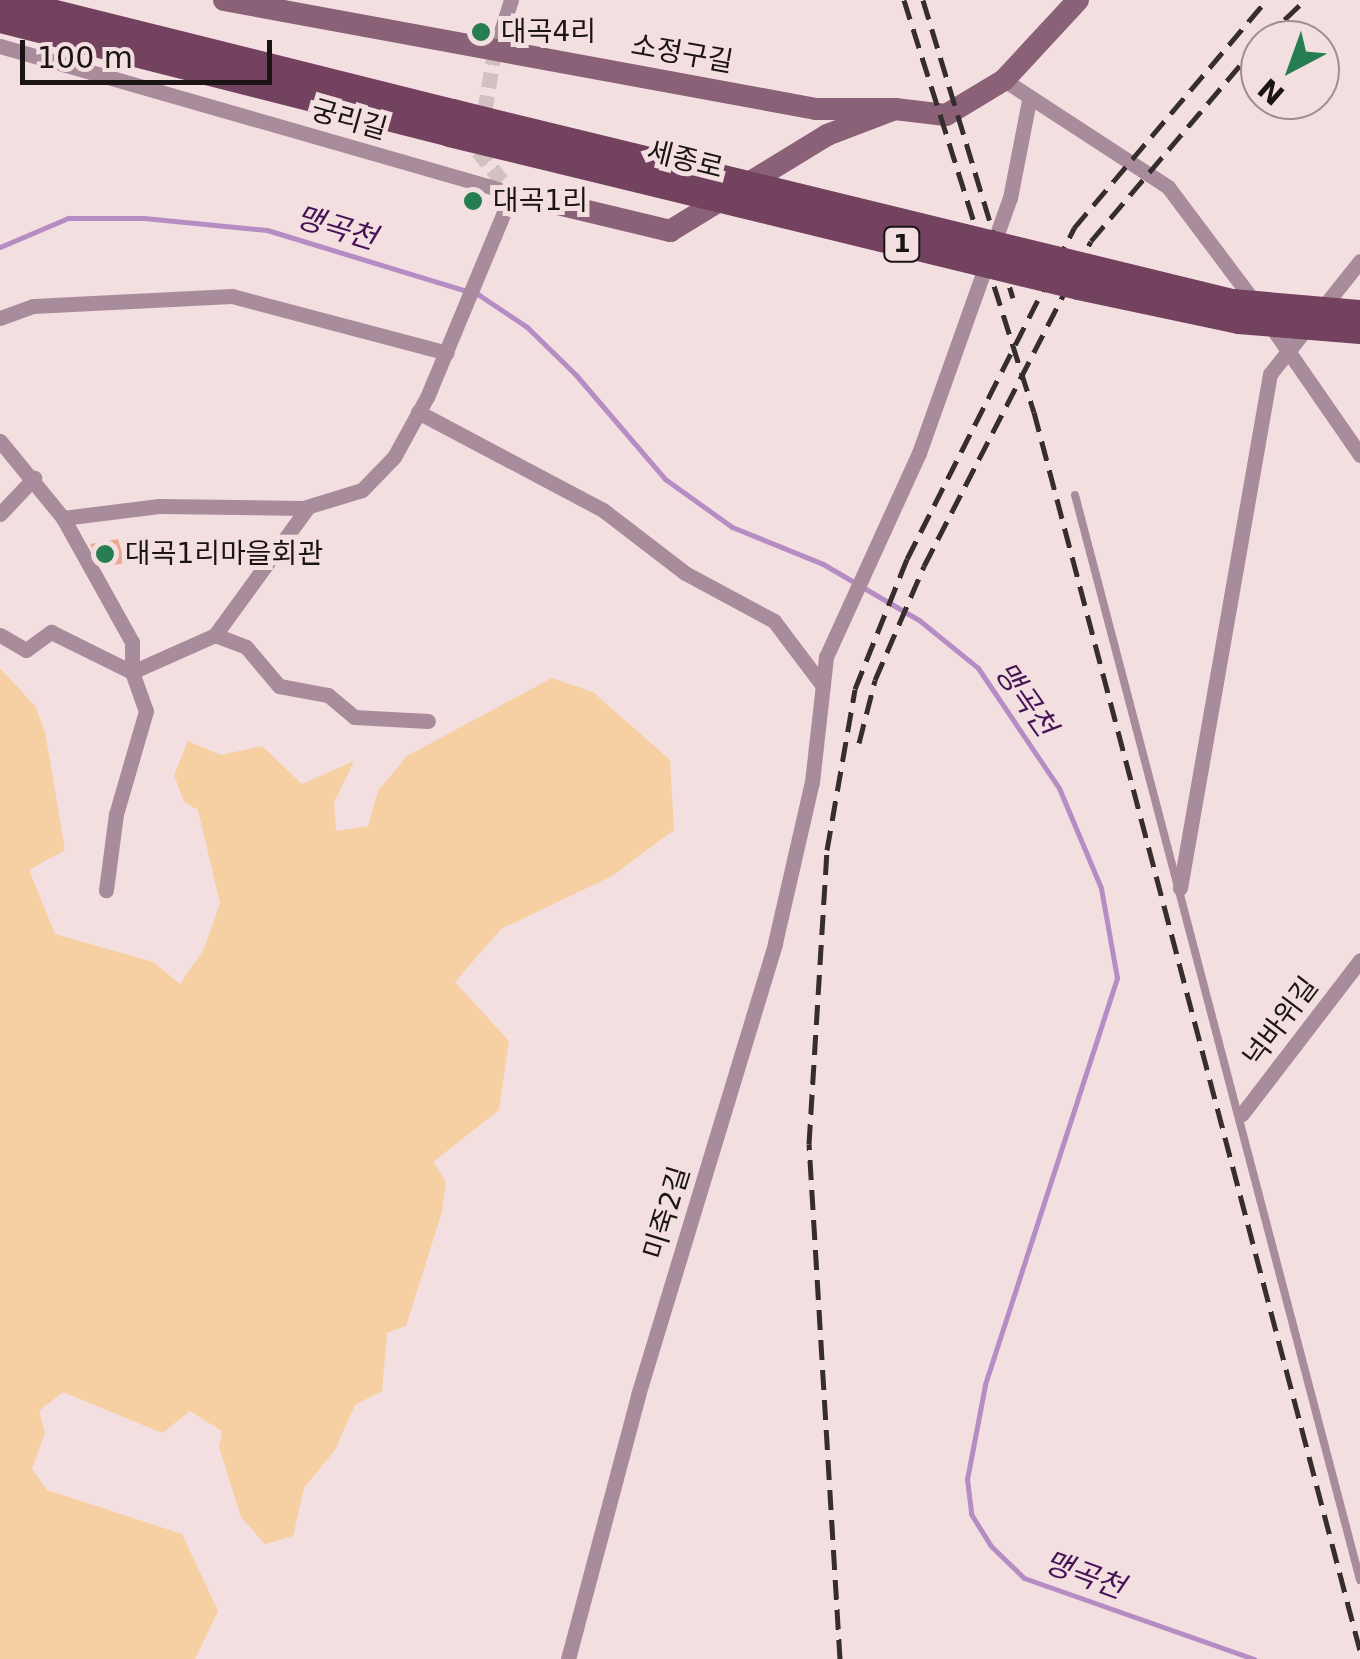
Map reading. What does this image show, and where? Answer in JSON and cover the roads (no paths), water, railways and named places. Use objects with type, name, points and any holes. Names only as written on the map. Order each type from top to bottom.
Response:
[{"type":"main road","name":"세종로","points":[[8,0],[1078,288],[1238,321],[1360,331]]},
{"type":"main road","name":"세종로","points":[[0,20],[1232,302],[1360,312]]},
{"type":"street","name":"소정구길","points":[[224,0],[816,109],[946,114],[1004,80]]},
{"type":"street","points":[[495,50],[511,0]]},
{"type":"street","points":[[1077,1],[1004,80],[1029,100],[1100,138],[1168,187],[1360,454]]},
{"type":"street","name":"궁리길","points":[[0,46],[512,192]]},
{"type":"street","name":"미죽2길","points":[[568,1659],[638,1395],[775,942],[812,782],[826,657],[918,453],[1010,198],[1029,100]]},
{"type":"street","points":[[63,518],[159,506],[308,507],[362,490],[394,457],[418,412],[455,335],[512,192],[670,231],[828,135],[895,110]]},
{"type":"street","points":[[1180,888],[1258,424],[1270,374],[1360,262]]},
{"type":"street","points":[[0,318],[33,306],[232,296],[447,352]]},
{"type":"street","points":[[418,412],[603,510],[686,573],[774,621],[823,686]]},
{"type":"street","points":[[0,441],[63,518],[132,642],[132,672],[146,710],[116,814],[106,890]]},
{"type":"street","points":[[0,514],[34,478]]},
{"type":"street","points":[[132,672],[215,635],[308,507]]},
{"type":"street","points":[[0,635],[26,650],[52,632],[132,672]]},
{"type":"street","points":[[215,635],[246,646],[279,686],[328,695],[354,717],[428,721]]},
{"type":"street","name":"넉바위길","points":[[1242,1114],[1360,960]]},
{"type":"lane","points":[[1075,495],[1242,1114],[1292,1332],[1360,1580]]},
{"type":"waterway","name":"맹곡천","points":[[0,247],[68,218],[144,218],[267,230],[479,295],[527,327],[576,375],[665,479],[732,527],[823,564],[919,620],[978,668],[1059,788],[1101,888],[1117,978],[985,1385],[967,1479],[971,1514],[990,1545],[1024,1578],[1254,1659]]},
{"type":"tunnel","points":[[495,50],[478,151],[512,193]]},
{"type":"railway","points":[[904,0],[1034,412],[1360,1650]]},
{"type":"railway","points":[[923,0],[1013,298]]},
{"type":"railway","points":[[840,1659],[809,1144],[827,850],[855,689],[907,559],[1074,228],[1267,0]]},
{"type":"railway","points":[[1284,20],[1305,0]]},
{"type":"railway","points":[[859,743],[875,680],[924,566],[1091,241],[1240,66]]},
{"type":"place","name":"대곡4리","points":[[481,32]]},
{"type":"place","name":"대곡1리","points":[[473,201]]},
{"type":"place","name":"대곡1리마을회관","points":[[105,554]]}]
